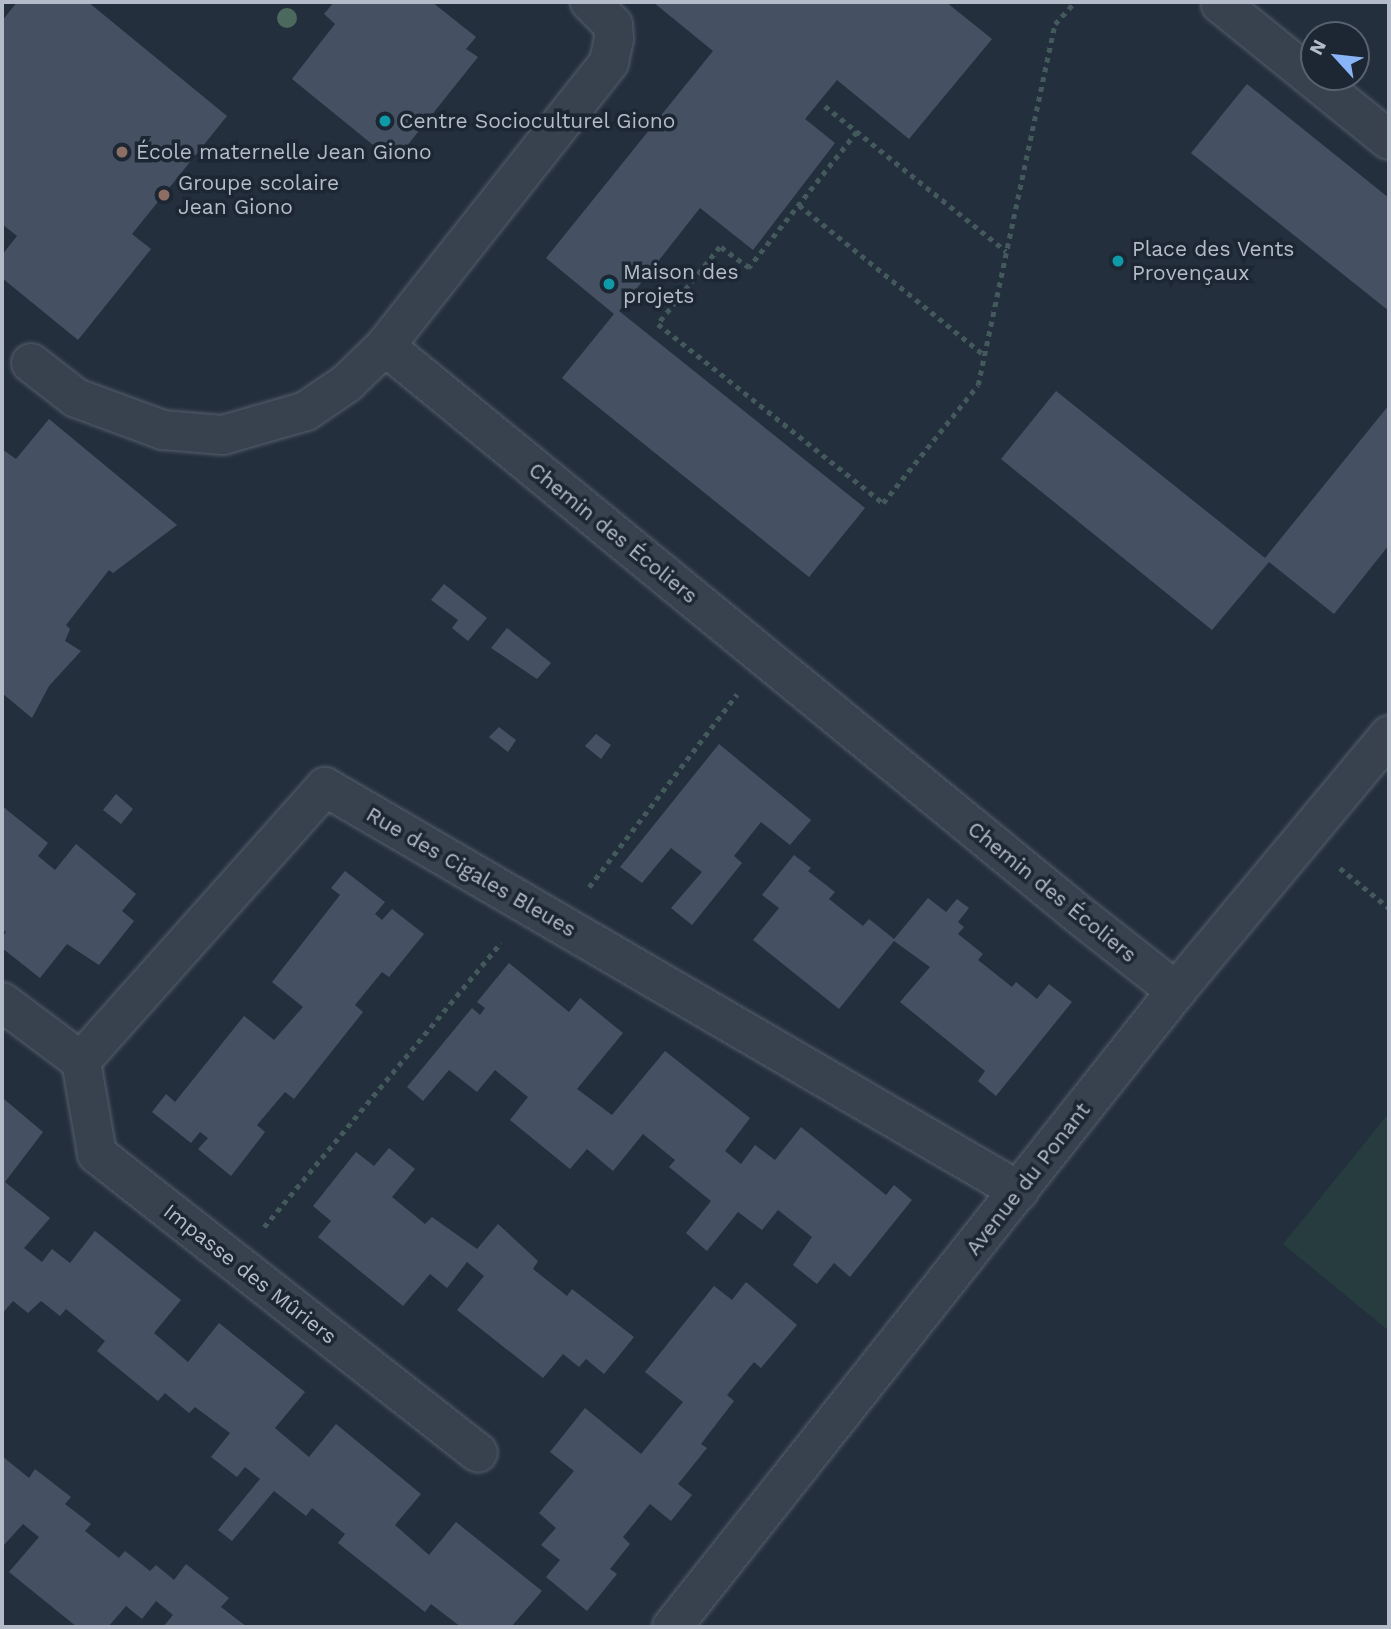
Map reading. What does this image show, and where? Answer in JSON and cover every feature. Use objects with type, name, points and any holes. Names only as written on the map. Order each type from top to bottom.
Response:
[{"type":"street","points":[[31,363],[76,398],[163,429],[223,435],[306,411],[347,383],[386,346],[609,62],[614,39],[612,25],[603,12],[590,2]]},
{"type":"street","points":[[1223,2],[1221,4],[1389,141]]},
{"type":"street","name":"Chemin des Écoliers","points":[[386,346],[1176,991]]},
{"type":"street","name":"Avenue du Ponant","points":[[672,1627],[1176,991],[1389,735]]},
{"type":"street","name":"Rue des Cigales Bleues","points":[[81,1061],[325,787],[1019,1191]]},
{"type":"street","points":[[2,1002],[81,1061]]},
{"type":"street","name":"Impasse des Mûriers","points":[[81,1061],[97,1154],[478,1452]]},
{"type":"path","points":[[857,132],[749,268],[720,247],[658,324],[883,503],[978,385],[1055,24],[1075,2]]},
{"type":"path","points":[[825,106],[1006,251]]},
{"type":"path","points":[[799,205],[984,355]]},
{"type":"path","points":[[234,1262],[546,915],[766,658]]},
{"type":"path","points":[[1304,838],[1389,908]]},
{"type":"green space","points":[[1389,1113],[1389,1331],[1283,1244]]},
{"type":"building","points":[[17,2],[88,2],[227,116],[132,234],[151,249],[78,340],[2,278],[2,255],[17,236],[2,224],[2,21]]},
{"type":"building","name":"Centre Socioculturel Giono","points":[[334,2],[432,2],[476,37],[466,49],[478,57],[394,162],[292,79],[335,24],[324,14]]},
{"type":"building","name":"Maison des projets","points":[[653,2],[946,2],[992,39],[909,139],[837,80],[805,119],[835,143],[753,250],[700,208],[619,311],[865,508],[809,577],[562,378],[614,314],[546,258],[713,51]]},
{"type":"building","points":[[1247,84],[1389,198],[1389,311],[1191,153]]},
{"type":"building","points":[[1056,391],[1265,558],[1389,405],[1389,545],[1334,614],[1269,562],[1212,630],[1001,459]]},
{"type":"building","points":[[49,419],[177,525],[113,573],[109,570],[66,625],[70,629],[65,641],[81,651],[49,686],[32,718],[2,693],[2,449],[16,459]]},
{"type":"building","points":[[444,584],[487,618],[468,641],[452,628],[458,620],[431,600]]},
{"type":"building","points":[[507,628],[551,663],[537,679],[491,648]]},
{"type":"building","points":[[499,727],[516,740],[508,752],[489,737]]},
{"type":"building","points":[[596,734],[611,745],[601,759],[585,746]]},
{"type":"building","points":[[719,744],[811,820],[790,845],[761,822],[734,856],[742,863],[692,925],[671,908],[702,872],[671,848],[642,883],[620,867]]},
{"type":"building","points":[[116,794],[133,809],[121,824],[103,810]]},
{"type":"building","points":[[2,806],[48,843],[38,856],[55,870],[76,844],[136,894],[122,911],[134,921],[99,965],[67,944],[40,978],[2,948],[2,937],[6,932],[2,929]]},
{"type":"building","points":[[794,855],[811,868],[808,871],[835,892],[829,899],[863,926],[869,919],[894,939],[928,898],[946,912],[957,899],[969,908],[958,922],[964,927],[958,934],[983,954],[978,960],[1012,987],[1016,982],[1037,999],[1049,984],[1072,1002],[996,1096],[978,1081],[985,1071],[900,1002],[930,967],[894,941],[839,1009],[753,940],[779,908],[762,895]]},
{"type":"building","points":[[345,871],[385,902],[375,914],[382,920],[392,909],[424,934],[389,977],[382,972],[355,1005],[363,1012],[294,1099],[285,1092],[257,1125],[265,1132],[231,1176],[198,1149],[208,1138],[200,1132],[191,1143],[152,1112],[166,1094],[175,1102],[244,1016],[274,1040],[303,1007],[272,982],[340,895],[331,888]]},
{"type":"building","points":[[509,963],[569,1012],[580,998],[623,1033],[577,1089],[612,1115],[665,1051],[750,1118],[725,1151],[741,1164],[755,1145],[775,1160],[801,1127],[886,1195],[894,1185],[912,1200],[850,1277],[834,1263],[817,1284],[793,1265],[812,1237],[778,1210],[762,1230],[738,1212],[707,1251],[686,1233],[711,1201],[669,1167],[675,1160],[643,1134],[613,1171],[587,1149],[570,1169],[510,1120],[528,1097],[495,1070],[477,1092],[449,1070],[423,1101],[407,1087],[472,1008],[480,1015],[485,1008],[477,1002]]},
{"type":"building","points":[[4,1099],[43,1132],[5,1182],[50,1218],[24,1248],[42,1262],[52,1249],[70,1263],[95,1231],[181,1300],[154,1333],[188,1362],[219,1323],[305,1392],[275,1428],[309,1457],[336,1424],[421,1494],[395,1525],[429,1555],[456,1522],[542,1591],[511,1627],[461,1627],[431,1604],[425,1612],[338,1543],[345,1534],[312,1508],[306,1516],[274,1491],[232,1541],[218,1530],[260,1479],[245,1467],[237,1477],[211,1457],[230,1433],[195,1407],[189,1413],[165,1393],[158,1401],[97,1351],[105,1341],[66,1309],[60,1316],[41,1301],[28,1313],[13,1301],[2,1314]]},
{"type":"building","points":[[389,1148],[415,1169],[392,1197],[425,1224],[432,1217],[477,1249],[498,1224],[538,1261],[533,1269],[567,1296],[572,1289],[634,1337],[604,1374],[586,1359],[579,1367],[563,1354],[543,1378],[457,1310],[484,1276],[467,1262],[447,1288],[430,1274],[403,1306],[318,1237],[331,1221],[313,1206],[356,1152],[374,1166]]},
{"type":"building","points":[[746,1282],[797,1325],[761,1368],[754,1362],[727,1395],[734,1401],[701,1444],[707,1448],[678,1484],[692,1495],[671,1521],[650,1504],[623,1537],[630,1544],[610,1569],[617,1574],[587,1611],[546,1577],[560,1560],[541,1545],[556,1528],[539,1513],[574,1471],[550,1452],[585,1408],[641,1454],[683,1402],[645,1372],[714,1286],[732,1300]]},
{"type":"building","points":[[2,1456],[29,1478],[35,1469],[71,1497],[65,1504],[91,1524],[85,1531],[119,1558],[125,1551],[150,1571],[156,1565],[174,1580],[186,1564],[229,1598],[221,1607],[247,1627],[163,1627],[173,1615],[156,1601],[142,1619],[126,1606],[108,1627],[77,1627],[9,1572],[39,1537],[23,1524],[4,1545],[2,1543]]},
{"type":"place","name":"Centre Socioculturel Giono","points":[[385,121]]},
{"type":"place","name":"École maternelle Jean Giono","points":[[122,152]]},
{"type":"place","name":"Groupe scolaire Jean Giono","points":[[164,195]]},
{"type":"place","name":"Place des Vents Provençaux","points":[[1118,261]]},
{"type":"place","name":"Maison des projets","points":[[609,284]]}]
